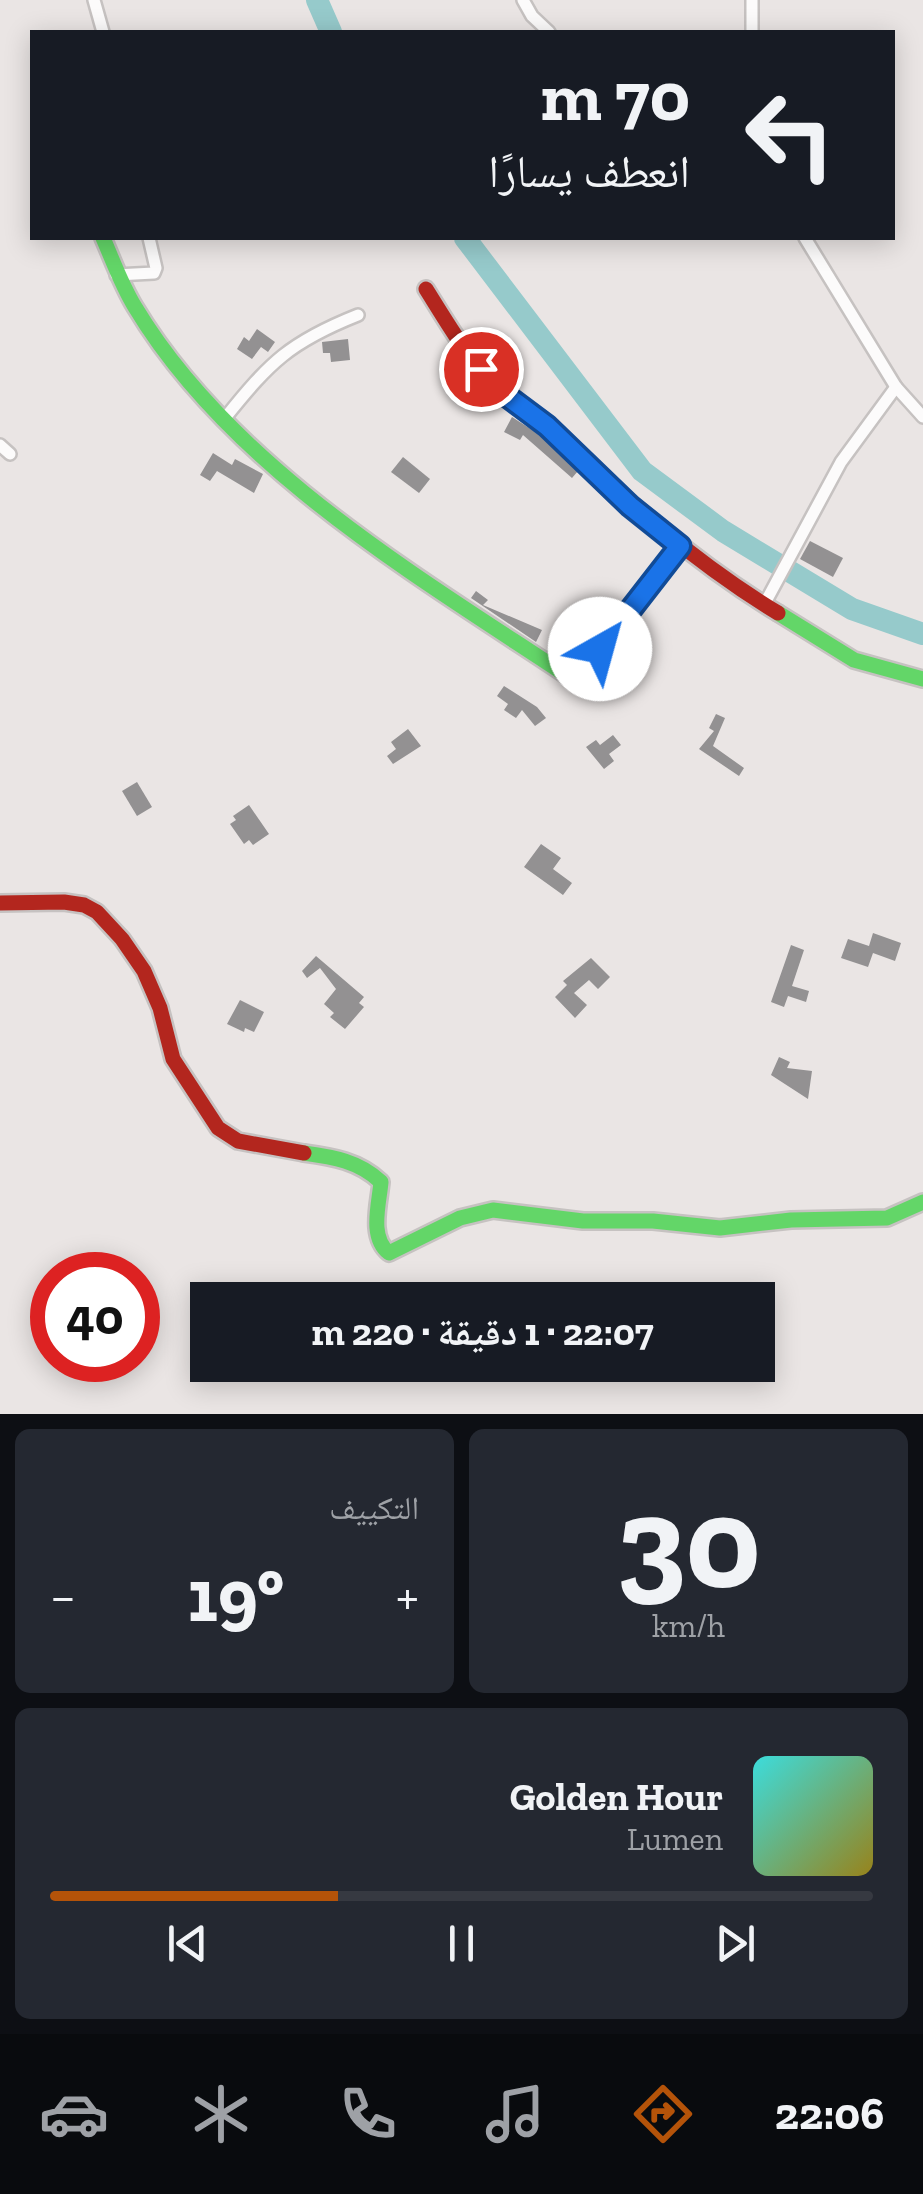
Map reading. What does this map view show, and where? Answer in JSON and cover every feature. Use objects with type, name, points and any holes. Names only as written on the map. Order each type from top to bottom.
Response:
[{"type":"street","points":[[94,0],[103,30]]},
{"type":"street","points":[[523,0],[546,30]]},
{"type":"street","points":[[752,0],[752,30]]},
{"type":"street","points":[[104,240],[116,275],[140,316],[168,357],[225,418],[377,548],[569,677],[580,675],[680,546]]},
{"type":"street","points":[[116,275],[154,273],[149,240]]},
{"type":"street","points":[[806,240],[896,387],[923,417]]},
{"type":"street","points":[[426,289],[463,348],[499,390],[547,426],[630,506],[680,546],[764,605],[854,660],[923,679]]},
{"type":"street","points":[[225,418],[266,368],[293,346],[358,315]]},
{"type":"street","points":[[764,605],[841,462],[896,387]]},
{"type":"street","points":[[0,903],[77,904],[96,910],[135,952],[155,990],[170,1051],[223,1133],[238,1140],[319,1154],[368,1169],[378,1176],[381,1182],[376,1232],[382,1249],[389,1252],[396,1252],[460,1218],[492,1210],[720,1228],[791,1220],[887,1218],[923,1202]]},
{"type":"building","points":[[257,329],[275,342],[268,352],[261,347],[252,359],[237,349],[244,337],[249,341]]},
{"type":"building","points":[[348,339],[350,360],[331,362],[330,353],[323,353],[322,342]]},
{"type":"building","points":[[512,417],[540,435],[578,471],[572,478],[523,435],[520,440],[504,432]]},
{"type":"building","points":[[213,453],[232,465],[235,459],[263,474],[254,493],[217,471],[210,481],[200,475]]},
{"type":"building","points":[[403,457],[430,479],[419,493],[391,472]]},
{"type":"building","points":[[810,541],[843,558],[833,577],[800,559]]},
{"type":"building","points":[[476,591],[488,600],[483,605],[542,630],[536,642],[471,598]]},
{"type":"building","points":[[504,686],[537,707],[546,718],[535,726],[522,710],[516,718],[504,710],[508,704],[497,696]]},
{"type":"building","points":[[716,714],[725,718],[713,746],[744,768],[739,776],[699,749],[714,731],[709,728]]},
{"type":"building","points":[[408,729],[421,746],[393,764],[387,756],[396,749],[391,742]]},
{"type":"building","points":[[613,735],[621,745],[609,754],[614,761],[604,769],[586,747],[596,740],[600,745]]},
{"type":"building","points":[[137,782],[152,807],[137,816],[122,791]]},
{"type":"building","points":[[249,805],[269,834],[253,845],[249,840],[244,844],[230,824],[236,820],[233,816]]},
{"type":"building","points":[[541,844],[561,858],[553,869],[572,883],[563,895],[524,867]]},
{"type":"building","points":[[873,933],[901,943],[895,961],[873,953],[868,967],[841,958],[848,939],[869,946]]},
{"type":"building","points":[[791,945],[804,950],[792,986],[809,991],[806,1002],[788,996],[784,1007],[771,1002]]},
{"type":"building","points":[[316,956],[364,997],[359,1003],[364,1007],[345,1029],[330,1017],[334,1013],[324,1004],[336,989],[320,968],[307,978],[302,971]]},
{"type":"building","points":[[591,958],[610,977],[598,989],[589,980],[574,993],[587,1005],[575,1018],[555,997],[567,985],[563,981]]},
{"type":"building","points":[[240,1000],[264,1012],[254,1032],[227,1024]]},
{"type":"building","points":[[779,1057],[790,1062],[787,1068],[812,1071],[808,1099],[771,1075]]},
{"type":"waterway","points":[[317,0],[330,30]]},
{"type":"waterway","points":[[467,240],[642,471],[723,531],[852,609],[923,634]]},
{"type":"traffic: fast","points":[[104,240],[130,299],[175,365],[274,468],[390,558],[569,677],[580,675],[680,546]]},
{"type":"traffic: fast","points":[[778,613],[854,660],[923,679]]},
{"type":"traffic: fast","points":[[304,1153],[355,1165],[381,1182],[377,1230],[389,1253],[460,1218],[493,1210],[583,1221],[653,1221],[720,1228],[791,1220],[887,1218],[923,1202]]},
{"type":"traffic: jam","points":[[426,289],[468,353],[497,388],[688,550],[778,613]]},
{"type":"traffic: jam","points":[[0,903],[64,902],[97,912],[144,971],[160,1008],[173,1059],[218,1128],[238,1141],[304,1153]]},
{"type":"route","points":[[481,369],[499,390],[547,426],[630,506],[680,546],[600,649]]}]
